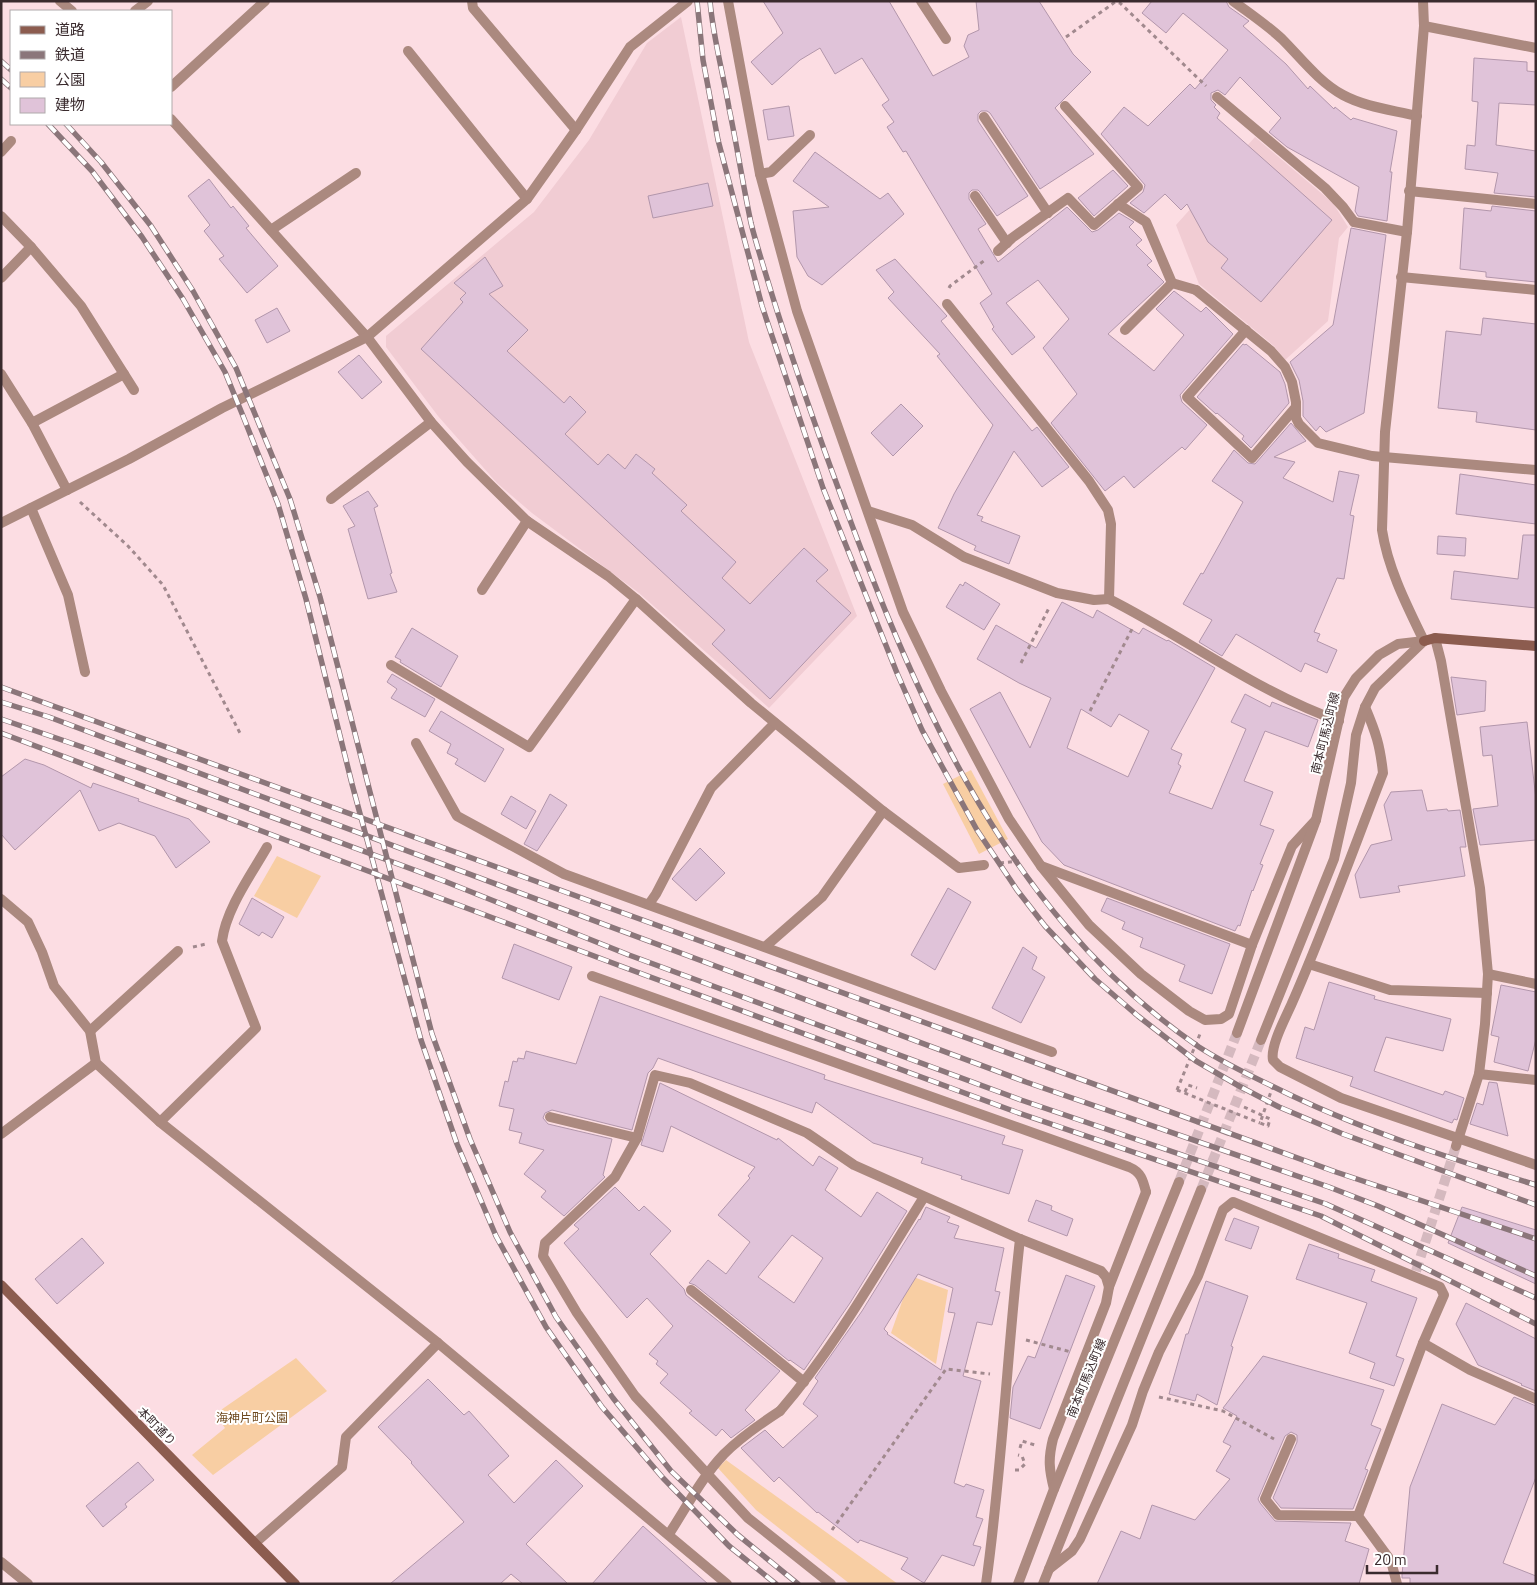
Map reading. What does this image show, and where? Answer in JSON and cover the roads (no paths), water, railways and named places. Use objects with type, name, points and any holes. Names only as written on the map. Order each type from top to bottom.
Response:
[{"type":"street","points":[[60,1],[71,10]]},
{"type":"street","points":[[136,10],[148,1]]},
{"type":"street","points":[[172,86],[265,1]]},
{"type":"street","points":[[472,1],[473,8],[576,130]]},
{"type":"street","points":[[1,523],[129,460],[222,408],[368,336],[527,199],[576,130],[630,47],[688,1]]},
{"type":"street","points":[[728,1],[760,174],[797,311],[904,612],[1009,819],[1039,862],[1089,924],[1141,974],[1189,1011],[1205,1020],[1221,1019],[1229,1014],[1252,945],[1292,846],[1316,820]]},
{"type":"street","points":[[920,1],[946,39]]},
{"type":"street","points":[[1233,1],[1280,37],[1336,91],[1346,97],[1371,106],[1417,116]]},
{"type":"street","points":[[1423,1],[1424,26],[1407,232],[1385,432],[1382,530],[1384,545],[1407,607],[1424,641]]},
{"type":"street","points":[[1424,26],[1536,48]]},
{"type":"street","points":[[408,51],[527,199]]},
{"type":"street","points":[[1217,97],[1325,188],[1354,222],[1407,232]]},
{"type":"street","points":[[998,251],[1068,198],[1094,225],[1138,186],[1065,106]]},
{"type":"street","points":[[984,117],[1048,213]]},
{"type":"street","points":[[172,120],[368,336],[431,422],[467,462],[527,521],[608,576],[775,723],[883,811],[959,868],[984,865]]},
{"type":"street","points":[[760,174],[771,172],[810,135]]},
{"type":"street","points":[[1,152],[11,141]]},
{"type":"street","points":[[271,230],[356,173]]},
{"type":"street","points":[[1409,192],[1536,204]]},
{"type":"street","points":[[975,196],[1007,243]]},
{"type":"street","points":[[1118,204],[1146,222],[1172,283]]},
{"type":"street","points":[[1,216],[31,247],[81,306],[134,390]]},
{"type":"street","points":[[1,278],[31,247]]},
{"type":"street","points":[[1401,277],[1536,290]]},
{"type":"street","points":[[1172,283],[1196,290],[1271,351],[1285,367],[1292,382],[1296,418],[1299,424],[1318,443],[1372,456],[1536,470]]},
{"type":"street","points":[[1125,330],[1172,283]]},
{"type":"street","points":[[947,304],[1089,481],[1108,510],[1111,524],[1109,599]]},
{"type":"street","points":[[1246,330],[1187,397],[1252,458],[1296,407]]},
{"type":"street","points":[[1,374],[32,423],[67,490]]},
{"type":"street","points":[[32,423],[124,374]]},
{"type":"street","points":[[332,499],[431,422]]},
{"type":"street","points":[[31,508],[68,595],[85,672]]},
{"type":"street","points":[[868,511],[912,525],[964,558],[1057,592],[1094,600],[1109,599],[1281,696],[1339,721]]},
{"type":"street","points":[[482,590],[527,521]]},
{"type":"street","points":[[391,665],[529,747],[636,599]]},
{"type":"street","points":[[1435,638],[1441,661],[1480,888],[1488,974],[1479,1074],[1457,1142]]},
{"type":"street","points":[[1261,1040],[1334,859],[1351,783],[1356,735],[1365,707],[1374,688],[1424,641],[1435,638],[1536,646]]},
{"type":"street","name":"南本町馬込町線","points":[[1237,1032],[1316,820],[1344,697],[1356,678],[1378,655],[1398,644],[1424,641]]},
{"type":"street","points":[[1365,707],[1380,748],[1382,773],[1309,964],[1273,1051],[1273,1060],[1280,1067],[1341,1098],[1457,1142],[1536,1165]]},
{"type":"street","points":[[649,904],[711,788],[775,723]]},
{"type":"street","points":[[416,743],[457,816],[564,874],[766,946],[1052,1052]]},
{"type":"street","points":[[766,946],[822,897],[883,811]]},
{"type":"street","points":[[160,1122],[256,1028],[222,940],[229,913],[267,847]]},
{"type":"street","points":[[1039,862],[1252,945]]},
{"type":"street","points":[[1,899],[28,922],[42,952],[54,986],[90,1031],[96,1063],[160,1122],[438,1343],[727,1584]]},
{"type":"street","points":[[90,1031],[178,951]]},
{"type":"street","points":[[1309,964],[1390,990],[1487,993]]},
{"type":"street","points":[[1488,974],[1536,984]]},
{"type":"street","points":[[592,976],[1137,1170],[1142,1178],[1146,1192],[1109,1287],[1106,1303],[1053,1439],[1049,1456],[1054,1489]]},
{"type":"street","points":[[1,1134],[96,1063]]},
{"type":"street","points":[[1479,1074],[1536,1080]]},
{"type":"street","points":[[831,1584],[748,1518],[635,1396],[577,1313],[544,1256],[545,1243],[615,1177],[637,1138],[655,1075],[690,1083],[807,1133],[854,1165],[1020,1239],[1101,1271],[1106,1277],[1109,1287]]},
{"type":"street","points":[[550,1117],[637,1138]]},
{"type":"street","name":"南本町馬込町線","points":[[1018,1584],[1054,1489],[1179,1182]]},
{"type":"street","points":[[1043,1584],[1201,1190]]},
{"type":"street","points":[[668,1534],[724,1454],[748,1433],[780,1411],[804,1382],[826,1351],[924,1197]]},
{"type":"street","points":[[1049,1569],[1072,1551],[1080,1539],[1132,1425],[1159,1352],[1194,1284],[1223,1210],[1234,1202],[1416,1273],[1440,1287],[1444,1295],[1358,1516]]},
{"type":"street","points":[[986,1584],[995,1520],[1006,1376],[1020,1239]]},
{"type":"street","name":"本町通り","points":[[1,1285],[295,1584]]},
{"type":"street","points":[[691,1290],[804,1382]]},
{"type":"street","points":[[255,1543],[342,1467],[346,1437],[438,1343]]},
{"type":"street","points":[[1424,1343],[1470,1370],[1536,1399]]},
{"type":"street","points":[[1289,1442],[1265,1500],[1278,1515],[1358,1516]]},
{"type":"street","points":[[1358,1516],[1391,1561],[1397,1584]]},
{"type":"street","points":[[1,1562],[28,1584]]},
{"type":"tunnel","points":[[1179,1182],[1237,1033]]},
{"type":"tunnel","points":[[1201,1190],[1261,1040]]},
{"type":"tunnel","points":[[1416,1271],[1456,1146]]},
{"type":"railway","points":[[697,1],[703,60],[718,140],[762,306],[823,488],[897,673],[922,730],[977,830],[1017,890],[1045,926],[1095,979],[1138,1016],[1196,1061],[1279,1107],[1343,1134],[1536,1205]]},
{"type":"railway","points":[[710,1],[748,209],[780,320],[817,430],[889,619],[925,701],[966,781],[1012,856],[1066,926],[1128,990],[1208,1053],[1306,1102],[1370,1129],[1436,1153],[1536,1185]]},
{"type":"railway","points":[[1,61],[10,69]]},
{"type":"railway","points":[[1,79],[10,87]]},
{"type":"railway","points":[[49,125],[92,171],[142,237],[183,299],[225,372],[243,416],[278,504],[306,599],[352,784],[421,1040],[457,1144],[496,1236],[546,1327],[602,1407],[663,1478],[729,1546],[776,1584]]},
{"type":"railway","points":[[67,125],[101,162],[151,226],[193,291],[236,368],[290,499],[320,597],[432,1034],[470,1139],[510,1232],[556,1317],[613,1398],[671,1471],[738,1535],[798,1584]]},
{"type":"railway","points":[[1,687],[1336,1172],[1536,1239]]},
{"type":"railway","points":[[1,702],[49,717],[1026,1082],[1329,1187],[1378,1206],[1536,1276]]},
{"type":"railway","points":[[1,719],[91,750],[444,881],[629,955],[1021,1100],[1326,1204],[1536,1298]]},
{"type":"railway","points":[[1,733],[626,968],[1016,1112],[1321,1216],[1536,1324]]},
{"type":"park label","name":"海神片町公園","points":[[252,1417]]}]
